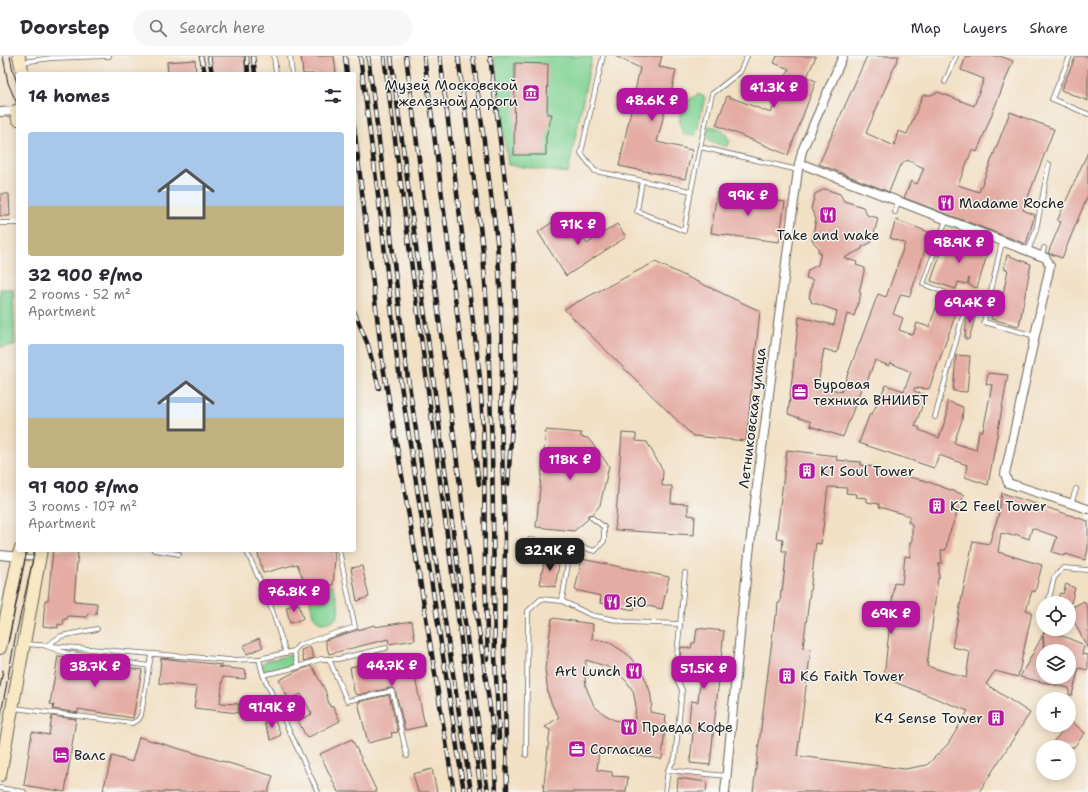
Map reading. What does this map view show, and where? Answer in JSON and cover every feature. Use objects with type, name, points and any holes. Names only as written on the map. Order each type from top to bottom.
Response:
[{"type":"main road","points":[[0,648],[20,553]]},
{"type":"main road","points":[[0,775],[40,555]]},
{"type":"street","name":"Летниковская улица","points":[[725,792],[752,525],[798,166],[802,151],[842,56]]},
{"type":"street","points":[[0,112],[16,113]]},
{"type":"street","points":[[798,166],[898,201],[1046,258],[1050,266],[1005,474],[1008,483],[1088,509]]},
{"type":"street","points":[[0,556],[20,553]]},
{"type":"lane","points":[[21,64],[59,57],[109,56]]},
{"type":"lane","points":[[274,56],[276,72]]},
{"type":"lane","points":[[290,56],[292,72]]},
{"type":"lane","points":[[603,56],[581,153],[595,171],[691,191]]},
{"type":"lane","points":[[642,181],[637,211],[684,231],[712,94],[740,72],[746,56]]},
{"type":"lane","points":[[945,82],[956,56]]},
{"type":"lane","points":[[1070,56],[1052,99],[1088,114]]},
{"type":"lane","points":[[700,147],[798,166]]},
{"type":"lane","points":[[1028,251],[1036,230],[1049,164]]},
{"type":"lane","points":[[895,212],[898,201]]},
{"type":"lane","points":[[935,417],[963,316],[965,300],[923,284],[946,220]]},
{"type":"lane","points":[[0,224],[16,223]]},
{"type":"lane","points":[[1007,243],[1001,246],[984,322],[1035,336]]},
{"type":"lane","points":[[1042,257],[1044,248]]},
{"type":"lane","points":[[1071,504],[1076,489]]},
{"type":"lane","points":[[530,540],[571,544],[595,551],[604,541],[604,526],[591,517]]},
{"type":"lane","points":[[562,601],[571,544]]},
{"type":"lane","points":[[166,552],[179,554]]},
{"type":"lane","points":[[247,552],[268,598],[286,653]]},
{"type":"lane","points":[[24,643],[150,655],[230,660],[260,659],[294,651],[299,645],[355,627],[339,552]]},
{"type":"lane","points":[[20,553],[40,555]]},
{"type":"lane","points":[[1050,596],[1054,578],[1063,568],[1088,570]]},
{"type":"lane","points":[[665,792],[668,770],[675,758],[682,690],[675,675],[685,573]]},
{"type":"lane","points":[[526,755],[528,611],[542,599],[562,601],[591,614],[626,622],[680,624]]},
{"type":"lane","points":[[46,646],[61,636],[97,629]]},
{"type":"lane","points":[[46,646],[66,653],[149,666]]},
{"type":"lane","points":[[263,675],[298,667],[320,659],[338,659],[386,648]]},
{"type":"lane","points":[[294,651],[298,667]]},
{"type":"lane","points":[[12,708],[132,723],[138,720],[141,715],[150,655]]},
{"type":"lane","points":[[260,659],[263,675],[318,792]]},
{"type":"lane","points":[[329,659],[347,701],[392,691],[407,756]]},
{"type":"lane","points":[[668,770],[727,776]]},
{"type":"lane","points":[[0,788],[24,792]]},
{"type":"green space","points":[[494,56],[592,56],[568,173],[508,165]]},
{"type":"green space","points":[[698,94],[705,97],[696,135],[684,135],[680,123],[682,108],[689,100]]},
{"type":"green space","points":[[708,126],[719,129],[726,135],[730,142],[726,147],[710,141],[707,136]]},
{"type":"green space","points":[[0,289],[13,289],[15,346],[0,347]]},
{"type":"green space","points":[[333,585],[338,605],[337,616],[334,620],[320,623],[313,616],[308,591]]},
{"type":"green space","points":[[290,655],[295,660],[293,666],[268,671],[264,670],[262,667],[263,663],[266,661]]},
{"type":"building","points":[[210,56],[244,56],[246,72],[213,72]]},
{"type":"building","points":[[301,56],[334,56],[336,72],[303,72]]},
{"type":"building","points":[[615,56],[662,56],[659,67],[676,70],[670,99],[668,98],[657,142],[692,150],[685,179],[619,166],[640,68]]},
{"type":"building","points":[[777,56],[816,56],[807,77],[816,81],[788,155],[716,125],[727,96],[771,113],[789,69],[774,63]]},
{"type":"building","points":[[867,56],[899,56],[866,133],[894,146],[898,131],[907,134],[923,95],[931,95],[938,92],[974,106],[984,79],[961,70],[966,56],[1000,56],[1013,61],[977,152],[972,150],[958,185],[979,192],[1010,112],[1054,129],[1023,210],[1035,215],[1026,244],[904,198],[911,181],[917,184],[924,168],[907,160],[899,167],[889,192],[819,164]]},
{"type":"building","points":[[1076,56],[1088,56],[1088,101],[1061,90]]},
{"type":"building","points":[[195,60],[196,72],[168,72],[167,62]]},
{"type":"building","name":"Музей Московской железной дороги","points":[[515,63],[548,64],[547,114],[552,114],[546,137],[546,155],[514,155]]},
{"type":"building","points":[[1088,152],[1088,195],[1062,258],[1048,253],[1061,222],[1057,221]]},
{"type":"building","points":[[825,189],[840,194],[844,201],[863,207],[867,215],[878,218],[872,242],[844,258],[857,262],[856,265],[865,268],[859,292],[861,293],[854,316],[847,314],[837,353],[824,349],[818,384],[841,392],[878,294],[886,297],[905,243],[890,238],[896,220],[937,235],[931,252],[925,250],[910,296],[901,294],[893,314],[903,318],[899,330],[913,335],[917,323],[929,327],[939,300],[958,308],[929,389],[914,388],[914,391],[926,395],[915,426],[920,428],[919,430],[939,438],[947,415],[947,401],[963,407],[962,420],[954,443],[976,450],[979,431],[983,431],[992,385],[986,384],[988,373],[1008,375],[988,485],[965,477],[967,465],[939,455],[934,468],[859,443],[870,413],[872,414],[886,385],[904,391],[911,372],[891,363],[889,366],[875,360],[865,387],[862,386],[843,437],[810,426],[811,422],[788,414],[799,317],[834,325],[837,311],[811,302],[811,299],[809,298],[813,280],[806,278],[808,270],[818,265],[821,252],[818,252],[819,248],[812,239],[816,219],[811,209],[815,194]]},
{"type":"building","points":[[717,192],[785,202],[779,242],[711,233]]},
{"type":"building","points":[[0,194],[9,194],[10,216],[0,216]]},
{"type":"building","points":[[554,221],[566,239],[579,231],[587,244],[617,224],[626,237],[566,276],[538,232]]},
{"type":"building","points":[[944,237],[988,252],[977,288],[969,285],[969,278],[967,284],[958,282],[956,289],[931,281],[940,255],[937,255]]},
{"type":"building","points":[[1007,255],[1031,264],[1019,326],[991,319],[994,301],[1001,303],[1008,270],[1004,269]]},
{"type":"building","points":[[655,262],[760,311],[746,441],[693,436],[564,309]]},
{"type":"building","points":[[967,311],[976,314],[969,339],[965,339]]},
{"type":"building","points":[[956,355],[970,356],[967,392],[953,391]]},
{"type":"building","points":[[546,430],[581,433],[581,437],[588,438],[609,466],[600,505],[593,514],[588,515],[588,519],[574,531],[536,527]]},
{"type":"building","points":[[622,433],[636,434],[636,441],[647,442],[663,471],[662,486],[672,486],[671,503],[688,504],[688,515],[695,516],[694,535],[615,530]]},
{"type":"building","points":[[787,450],[837,456],[836,460],[861,462],[861,465],[875,467],[874,470],[923,480],[964,495],[948,537],[946,550],[941,550],[942,563],[939,563],[939,578],[927,666],[966,678],[970,651],[952,647],[973,541],[989,544],[998,517],[1002,493],[1088,521],[1088,550],[1085,560],[1066,554],[1065,556],[1052,552],[1057,537],[1032,528],[1029,539],[1015,534],[1014,536],[1001,533],[998,552],[1042,565],[1035,592],[1032,591],[1026,610],[1032,612],[1018,677],[995,671],[986,684],[1030,713],[979,792],[753,792],[775,616],[777,616],[778,603],[780,603],[785,567],[786,551],[782,551],[783,539],[776,538]],"holes":[[[828,487],[847,488],[846,493],[857,494],[856,497],[867,498],[867,502],[879,504],[879,507],[910,516],[908,522],[912,524],[910,557],[905,556],[902,584],[894,583],[884,678],[968,711],[948,744],[927,765],[905,769],[797,756],[811,649],[803,648],[816,543],[821,544]]]},
{"type":"building","points":[[53,552],[78,552],[74,601],[97,603],[96,614],[88,613],[87,617],[68,616],[67,619],[64,619],[63,625],[58,624],[58,628],[43,626],[45,600],[48,600]]},
{"type":"building","points":[[258,552],[334,552],[333,585],[308,591],[297,564],[263,573]]},
{"type":"building","points":[[545,556],[560,559],[555,587],[540,584]]},
{"type":"building","points":[[582,559],[669,577],[662,609],[635,603],[634,610],[600,603],[601,596],[575,590]]},
{"type":"building","points":[[362,566],[369,597],[357,601],[351,568]]},
{"type":"building","points":[[1066,584],[1075,588],[1073,596],[1059,596],[1060,593],[1063,594]]},
{"type":"building","points":[[1084,601],[1088,609],[1088,649],[1076,625],[1076,605]]},
{"type":"building","points":[[299,604],[303,619],[290,623],[286,607]]},
{"type":"building","points":[[552,618],[593,624],[592,639],[610,643],[618,648],[627,654],[642,671],[650,691],[652,704],[650,712],[666,715],[662,759],[609,752],[599,749],[597,770],[612,772],[612,776],[628,777],[626,792],[543,792],[550,730],[545,727],[559,717],[548,694],[545,669]],"holes":[[[586,660],[608,667],[619,674],[633,691],[636,706],[634,723],[614,720],[594,706],[586,687]]]},
{"type":"building","points":[[412,621],[415,640],[389,644],[388,639],[329,654],[325,640],[374,625],[375,627]]},
{"type":"building","points":[[697,628],[724,631],[710,765],[690,763],[693,732],[688,732],[691,701],[698,702],[701,671],[679,669],[681,647],[691,648],[692,643],[695,643]]},
{"type":"building","points":[[1042,636],[1043,636],[1043,644],[1038,644]]},
{"type":"building","points":[[1043,636],[1063,636],[1082,644],[1084,646],[1082,654],[1088,655],[1088,670],[1079,668],[1076,680],[1076,644],[1044,644]]},
{"type":"building","points":[[259,638],[263,647],[247,654],[243,646]]},
{"type":"building","points":[[310,647],[314,658],[304,661],[301,650]]},
{"type":"building","points":[[1036,647],[1036,681],[1020,677]]},
{"type":"building","points":[[58,656],[142,670],[133,718],[78,709],[78,713],[53,709],[54,705],[50,704]]},
{"type":"building","points":[[161,658],[222,665],[218,667],[246,670],[245,679],[223,677],[220,703],[239,704],[238,713],[194,708],[197,687],[159,683]]},
{"type":"building","points":[[411,658],[425,726],[405,730],[395,689],[391,688],[356,695],[350,667],[387,660],[388,663]]},
{"type":"building","points":[[312,666],[325,690],[330,707],[333,706],[340,721],[307,738],[298,721],[312,714],[301,694],[289,700],[279,680],[299,670]]},
{"type":"building","points":[[1051,684],[1075,684],[1073,692],[1069,692],[1069,688]]},
{"type":"building","points":[[389,695],[398,732],[391,733],[392,737],[368,743],[358,702]]},
{"type":"building","points":[[52,716],[76,719],[65,792],[24,785],[32,732],[49,735]]},
{"type":"building","points":[[274,718],[281,735],[271,740],[264,722]]},
{"type":"building","points":[[1076,725],[1085,733],[1076,744],[1076,740],[1055,740],[1061,732],[1076,732]]},
{"type":"building","points":[[139,737],[273,776],[268,792],[109,792],[103,790],[112,756],[132,762]]},
{"type":"building","points":[[352,739],[377,792],[338,792],[328,771],[320,754]]},
{"type":"building","points":[[432,769],[437,792],[418,792],[413,774]]},
{"type":"building","points":[[678,778],[707,782],[706,792],[677,792]]},
{"type":"tram line","points":[[3,56],[8,83],[16,101]]},
{"type":"tram line","points":[[10,56],[16,80]]},
{"type":"tram line","points":[[8,644],[27,552]]},
{"type":"tram line","points":[[0,720],[15,639],[35,552]]},
{"type":"tram line","points":[[0,687],[3,670]]},
{"type":"railway","points":[[201,56],[205,72]]},
{"type":"railway","points":[[209,56],[212,72]]},
{"type":"railway","points":[[247,56],[248,72]]},
{"type":"railway","points":[[253,56],[255,72]]},
{"type":"railway","points":[[345,56],[347,72]]},
{"type":"railway","points":[[360,56],[397,359],[464,792]]},
{"type":"railway","points":[[368,56],[405,358],[471,792]]},
{"type":"railway","points":[[384,56],[481,792]]},
{"type":"railway","points":[[391,56],[488,792]]},
{"type":"railway","points":[[406,56],[473,589],[493,729],[496,792]]},
{"type":"railway","points":[[424,56],[479,484]]},
{"type":"railway","points":[[440,56],[480,378],[484,445],[485,576],[488,659]]},
{"type":"railway","points":[[458,56],[482,242],[487,309],[492,450],[495,655],[499,738]]},
{"type":"railway","points":[[473,56],[497,241],[501,302],[501,420],[505,537],[504,653],[507,792]]},
{"type":"railway","points":[[490,56],[514,257],[516,364],[508,484]]},
{"type":"railway","points":[[356,143],[383,366],[419,574],[454,792]]},
{"type":"railway","points":[[356,316],[368,345],[379,388]]},
{"type":"place","name":"Музей Московской железной дороги","points":[[531,93]]},
{"type":"place","name":"Madame Roche","points":[[946,203]]},
{"type":"place","name":"Take and wake","points":[[828,215]]},
{"type":"place","name":"Буровая техника ВНИИБТ","points":[[800,392]]},
{"type":"place","name":"К1 Soul Tower","points":[[807,471]]},
{"type":"place","name":"К2 Feel Tower","points":[[937,506]]},
{"type":"place","name":"SiO","points":[[612,602]]},
{"type":"place","name":"Art Lunch","points":[[634,671]]},
{"type":"place","name":"К6 Faith Tower","points":[[787,676]]},
{"type":"place","name":"К4 Sense Tower","points":[[996,718]]},
{"type":"place","name":"Правда Кофе","points":[[629,727]]},
{"type":"place","name":"Согласие","points":[[577,749]]},
{"type":"place","name":"Валс","points":[[61,755]]}]
